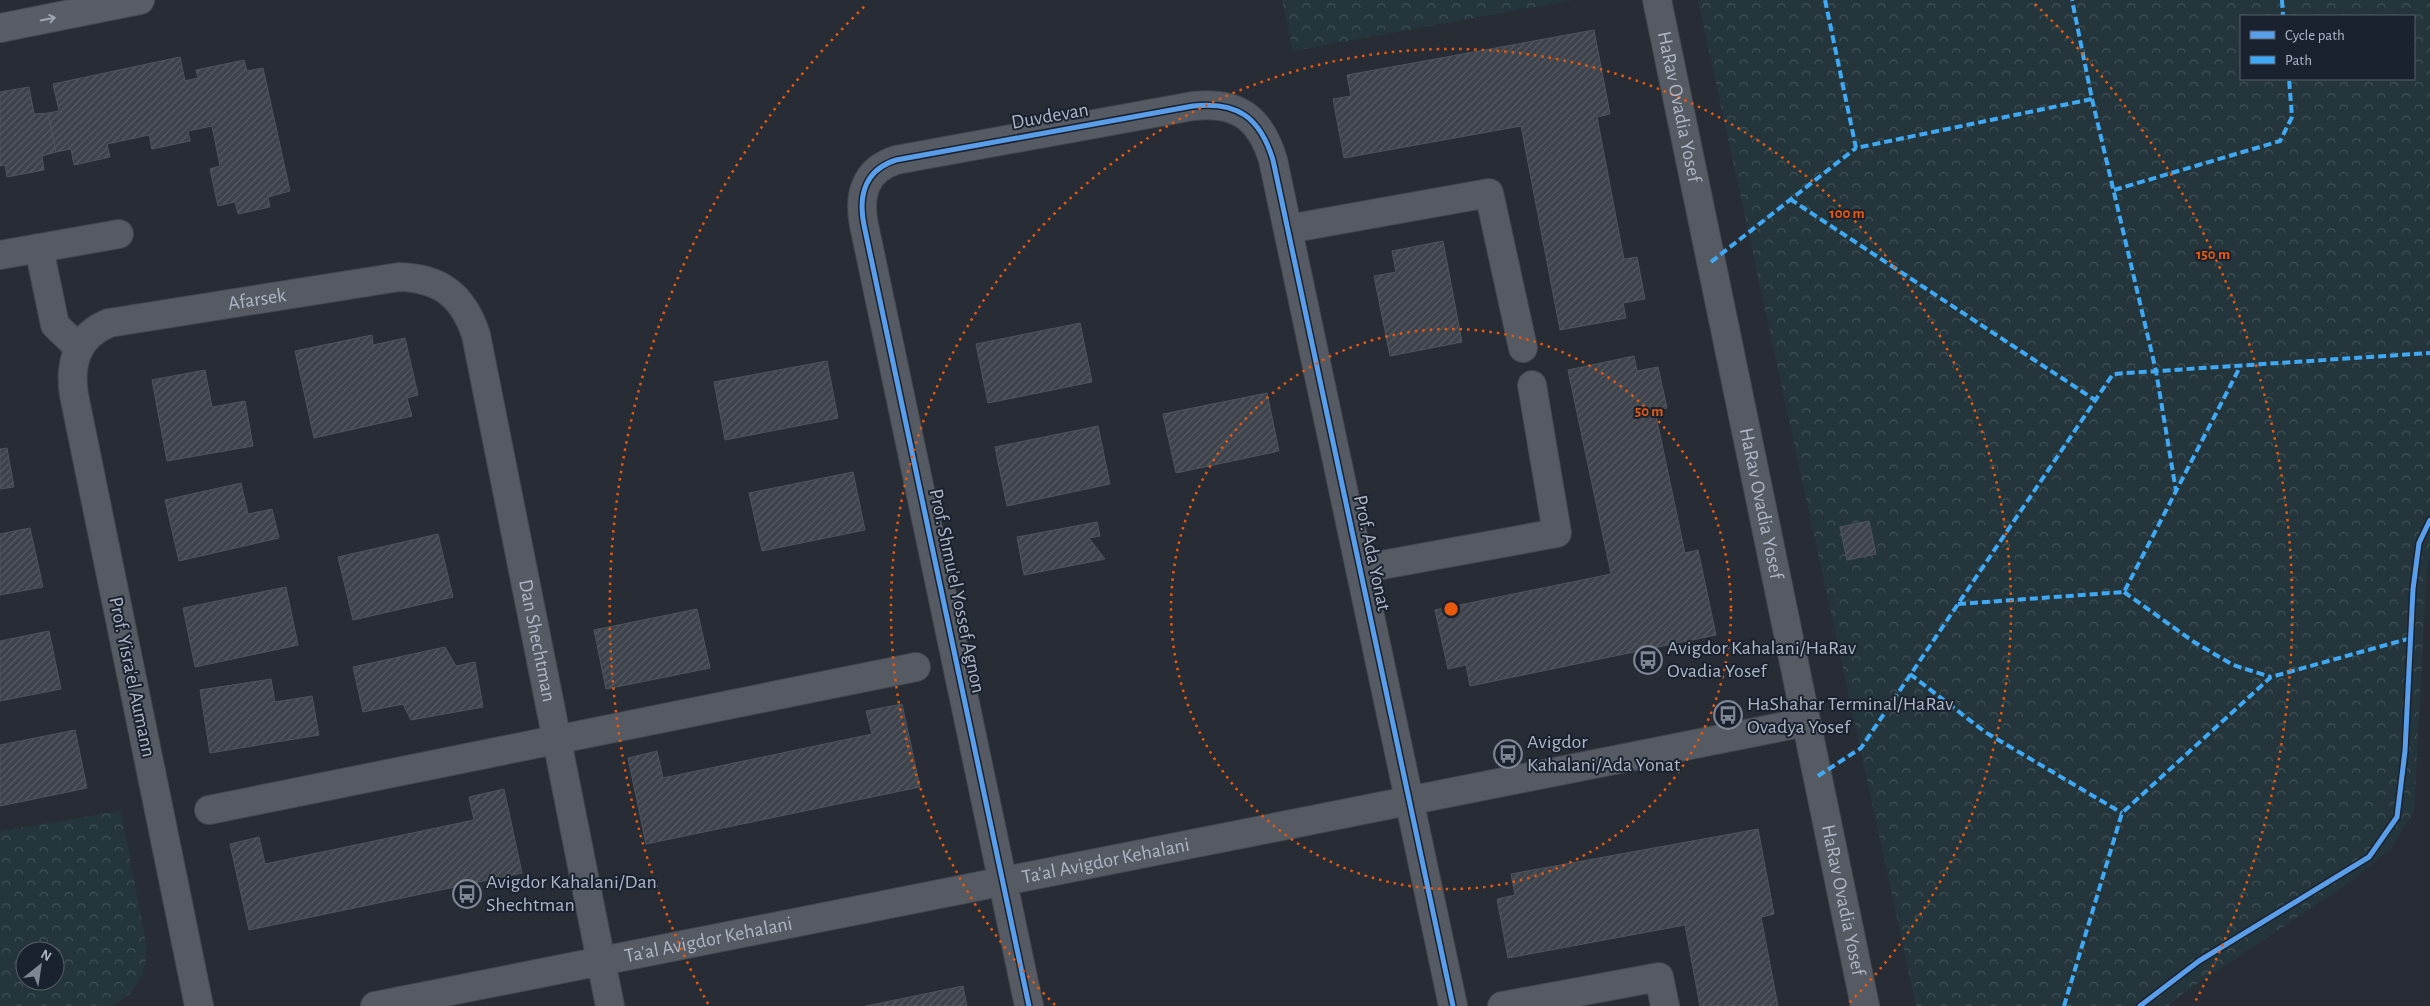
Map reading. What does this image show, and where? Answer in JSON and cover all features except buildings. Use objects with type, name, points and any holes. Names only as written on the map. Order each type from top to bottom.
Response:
[{"type":"main road","points":[[0,28],[140,0]]},
{"type":"street","name":"HaRav Ovadia Yosef","points":[[1657,0],[1865,1006]]},
{"type":"street","name":"Duvdevan","points":[[867,182],[878,168],[896,160],[1134,116],[1211,104],[1227,106],[1245,114]]},
{"type":"street","name":"Prof. Ada Yonat","points":[[1245,114],[1259,128],[1269,148],[1288,229],[1453,1006]]},
{"type":"street","name":"Prof. Shmu'el Yossef Agnon","points":[[867,182],[862,198],[864,225],[1029,1006]]},
{"type":"street","points":[[1288,229],[1489,193],[1523,348]]},
{"type":"street","points":[[0,256],[119,234]]},
{"type":"street","points":[[39,248],[55,325],[79,348]]},
{"type":"street","name":"Afarsek","points":[[79,348],[90,333],[99,327],[140,317],[386,278],[422,279],[443,288]]},
{"type":"street","name":"Dan Shechtman","points":[[443,288],[464,307],[476,335],[610,1006]]},
{"type":"street","name":"Prof. Yisra'el Aumann","points":[[79,348],[72,366],[74,395],[199,1006]]},
{"type":"street","points":[[1360,569],[1557,533],[1532,385]]},
{"type":"street","points":[[209,810],[916,667]]},
{"type":"street","name":"Ta'al Avigdor Kehalani","points":[[375,1006],[1806,722]]},
{"type":"street","points":[[1502,1006],[1659,977],[1665,1006]]},
{"type":"green space","points":[[1282,0],[1573,0],[1293,51]]},
{"type":"green space","points":[[1698,0],[2430,0],[2430,557],[2427,565],[2414,811],[2392,847],[2347,884],[2178,997],[2168,1006],[1916,1006]]},
{"type":"green space","points":[[121,811],[147,948],[145,967],[140,979],[130,994],[112,1006],[0,1006],[0,831]]},
{"type":"marked path","points":[[1825,0],[1856,148],[2092,99],[2072,0]]},
{"type":"marked path","points":[[2282,0],[2283,15]]},
{"type":"marked path","points":[[2114,190],[2280,141],[2292,117],[2289,80]]},
{"type":"marked path","points":[[2092,99],[2156,371],[2176,491]]},
{"type":"marked path","points":[[1711,262],[1856,148]]},
{"type":"marked path","points":[[1790,199],[2095,400]]},
{"type":"marked path","points":[[1818,776],[1861,748],[2113,374],[2430,353]]},
{"type":"marked path","points":[[1958,604],[2124,592],[2241,365]]},
{"type":"marked path","points":[[2124,592],[2194,642],[2233,665],[2271,677]]},
{"type":"marked path","points":[[2064,1006],[2122,813],[2271,677],[2411,638]]},
{"type":"marked path","points":[[1910,674],[1985,732],[2122,813]]},
{"type":"cycle path","points":[[1029,1006],[864,225],[862,214],[863,194],[866,185],[877,170],[885,164],[896,160],[1193,106],[1209,105],[1222,106],[1245,115],[1261,133],[1268,145],[1273,160],[1453,1006]]},
{"type":"cycle path","points":[[2140,1006],[2199,961],[2369,857],[2397,817],[2405,751],[2413,589],[2419,543],[2430,520]]},
{"type":"place","name":"Avigdor Kahalani/HaRav Ovadia Yosef","points":[[1648,660]]},
{"type":"place","name":"HaShahar Terminal/HaRav Ovadya Yosef","points":[[1728,715]]},
{"type":"place","name":"Avigdor Kahalani/Ada Yonat","points":[[1508,754]]},
{"type":"place","name":"Avigdor Kahalani/Dan Shechtman","points":[[467,894]]}]
